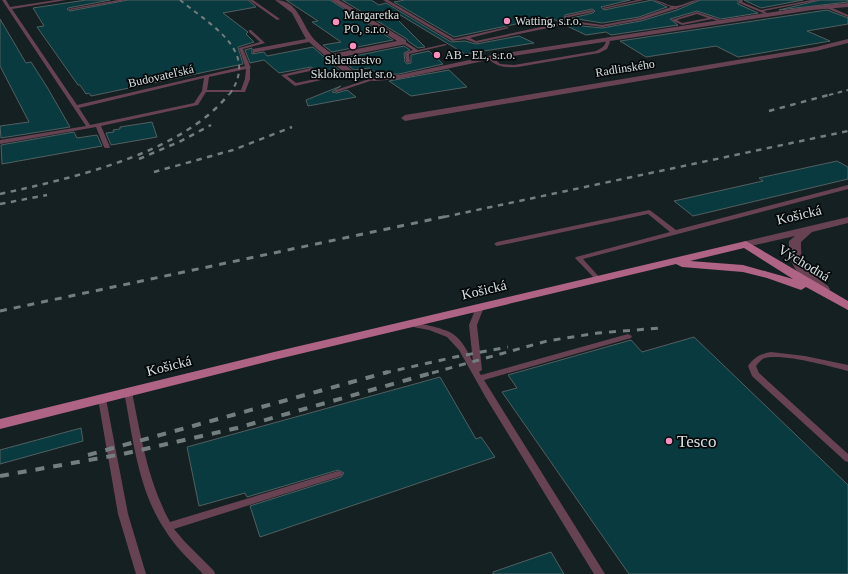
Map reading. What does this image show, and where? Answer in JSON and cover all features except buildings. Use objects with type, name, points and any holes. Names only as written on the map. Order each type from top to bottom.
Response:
[{"type":"main road","name":"Košická","points":[[0,424],[746,244]]},
{"type":"main road","name":"Východná","points":[[746,244],[764,257],[844,304]]},
{"type":"main road","points":[[661,264],[710,264],[739,267],[777,276],[844,304]]},
{"type":"street","points":[[278,0],[295,12],[310,40],[350,73],[374,79],[399,77],[490,57],[769,15],[848,5]]},
{"type":"street","points":[[334,0],[403,42]]},
{"type":"street","points":[[256,51],[310,40]]},
{"type":"street","name":"Radlinského","points":[[405,118],[816,49],[848,41]]},
{"type":"street","points":[[331,57],[403,42]]},
{"type":"street","name":"Košická","points":[[746,244],[848,220]]},
{"type":"street","points":[[811,229],[795,241],[793,254],[802,272],[844,304]]},
{"type":"lane","points":[[4,0],[90,127]]},
{"type":"lane","points":[[10,8],[64,0]]},
{"type":"lane","points":[[70,9],[125,0]]},
{"type":"lane","points":[[251,0],[278,19]]},
{"type":"lane","points":[[386,1],[396,0]]},
{"type":"lane","points":[[604,8],[642,0]]},
{"type":"lane","points":[[655,0],[676,8]]},
{"type":"lane","points":[[466,37],[476,42],[572,22],[602,26],[640,19],[697,0]]},
{"type":"lane","points":[[741,0],[740,2],[769,15]]},
{"type":"lane","points":[[760,12],[816,0]]},
{"type":"lane","points":[[386,1],[454,40],[507,28]]},
{"type":"lane","points":[[826,7],[848,16]]},
{"type":"lane","points":[[572,22],[566,17],[592,11]]},
{"type":"lane","points":[[713,18],[682,24],[673,20],[697,13],[713,18],[724,22]]},
{"type":"lane","points":[[204,91],[242,91],[249,75],[249,67],[241,48],[263,43],[250,31]]},
{"type":"lane","name":"Radlinského","points":[[490,57],[496,64],[503,66],[518,66],[544,60],[597,52],[605,48],[608,40]]},
{"type":"lane","points":[[403,42],[417,51]]},
{"type":"lane","points":[[408,62],[407,53],[445,45]]},
{"type":"lane","points":[[207,76],[249,67]]},
{"type":"lane","points":[[324,78],[311,69],[283,75],[295,85],[350,73]]},
{"type":"lane","name":"Budovateľská","points":[[0,142],[98,126],[196,104],[204,91],[207,76],[76,108]]},
{"type":"lane","points":[[335,91],[374,79]]},
{"type":"lane","points":[[98,126],[107,147]]},
{"type":"lane","points":[[598,279],[578,258],[674,231],[848,187]]},
{"type":"lane","points":[[498,244],[649,212],[674,231]]},
{"type":"lane","points":[[480,307],[473,325],[475,361],[480,378]]},
{"type":"lane","points":[[410,324],[431,328],[450,335],[462,349],[489,396],[600,574]]},
{"type":"lane","points":[[480,378],[628,336]]},
{"type":"lane","points":[[848,368],[778,356],[764,356],[756,360],[752,366],[755,374],[848,459]]},
{"type":"lane","points":[[128,392],[137,442],[154,500],[168,527],[210,574]]},
{"type":"lane","points":[[102,399],[123,514],[141,574]]},
{"type":"lane","points":[[168,527],[338,474]]},
{"type":"railway","points":[[180,0],[217,29],[228,40],[235,52],[239,65],[237,79],[229,95]]},
{"type":"railway","points":[[829,95],[848,90]]},
{"type":"railway","points":[[0,194],[91,171],[154,148],[183,133],[208,115],[229,94]]},
{"type":"railway","points":[[769,111],[832,94]]},
{"type":"railway","points":[[139,159],[181,141],[211,125]]},
{"type":"railway","points":[[154,172],[233,150],[292,127]]},
{"type":"railway","points":[[444,217],[848,131]]},
{"type":"railway","points":[[0,204],[47,195]]},
{"type":"railway","points":[[0,311],[448,216]]},
{"type":"railway","points":[[432,373],[547,341],[598,333],[661,328]]},
{"type":"railway","points":[[386,373],[508,347]]},
{"type":"railway","points":[[0,476],[123,454],[237,428],[435,372]]},
{"type":"railway","points":[[88,455],[386,373]]},
{"type":"place","name":"Watting, s.r.o.","points":[[507,21]]},
{"type":"place","name":"Margaretka PO, s.r.o.","points":[[336,22]]},
{"type":"place","name":"Sklenárstvo Sklokomplet sr.o.","points":[[353,46]]},
{"type":"place","name":"AB - EL, s.r.o.","points":[[437,55]]},
{"type":"place","name":"Tesco","points":[[669,441]]}]
